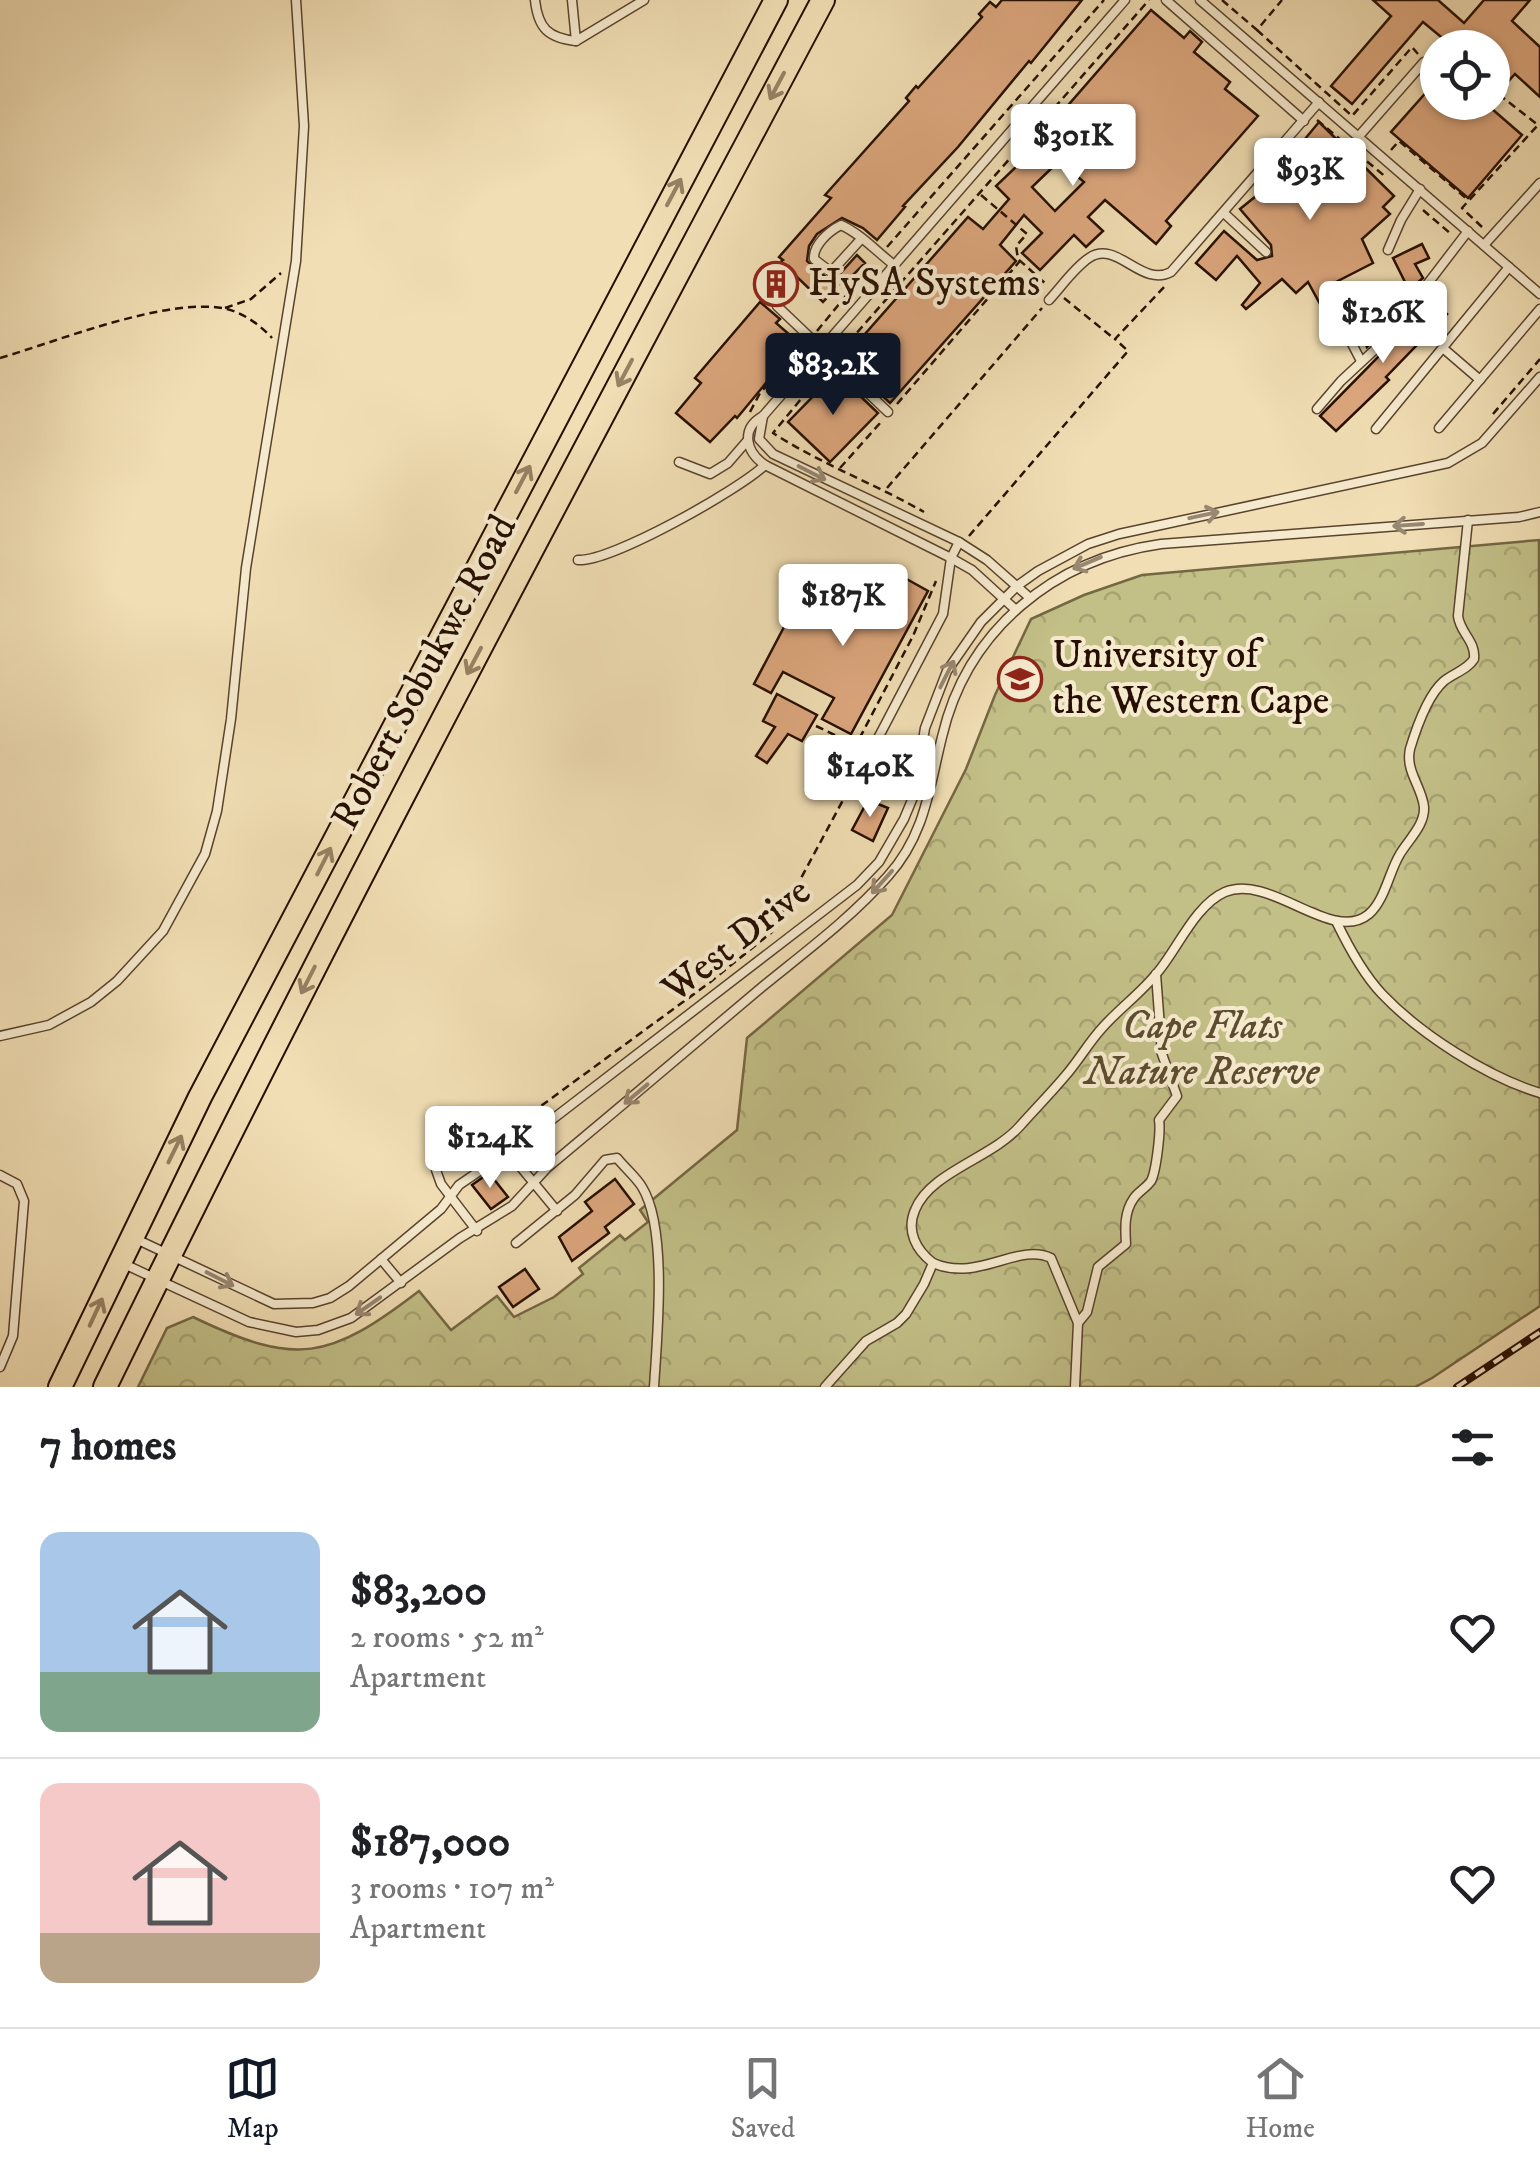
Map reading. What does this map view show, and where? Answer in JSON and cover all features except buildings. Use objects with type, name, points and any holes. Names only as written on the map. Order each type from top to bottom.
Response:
[{"type":"main road","name":"Robert Sobukwe Road","points":[[60,1387],[132,1237],[359,792],[776,0]]},
{"type":"main road","name":"Robert Sobukwe Road","points":[[105,1387],[415,772],[823,0]]},
{"type":"lane","points":[[0,1036],[49,1025],[91,1002],[117,982],[162,931],[205,854],[217,810],[231,719],[246,568],[296,261],[304,126],[296,0]]},
{"type":"lane","points":[[534,0],[540,25],[548,34],[576,41],[629,5],[644,0]]},
{"type":"lane","points":[[572,0],[576,41]]},
{"type":"lane","points":[[679,462],[710,474],[722,468],[747,441],[754,421],[1125,0]]},
{"type":"lane","points":[[1166,0],[1304,121]]},
{"type":"lane","points":[[1200,0],[1540,294]]},
{"type":"lane","points":[[1359,136],[1420,66]]},
{"type":"lane","points":[[1049,300],[1086,260],[1104,253],[1152,276],[1164,276],[1180,265],[1320,102]]},
{"type":"lane","points":[[1484,245],[1539,186]]},
{"type":"lane","points":[[1388,250],[1400,220],[1420,189]]},
{"type":"lane","points":[[1224,214],[1266,252]]},
{"type":"lane","points":[[862,238],[831,272],[814,259],[815,250],[836,227],[846,226],[862,238],[894,265]]},
{"type":"lane","points":[[1317,409],[1383,342],[1468,231]]},
{"type":"lane","points":[[1376,429],[1508,267]]},
{"type":"lane","points":[[777,306],[889,412]]},
{"type":"lane","points":[[1439,428],[1540,310]]},
{"type":"lane","points":[[1338,317],[1361,361]]},
{"type":"lane","points":[[1444,348],[1480,380]]},
{"type":"lane","name":"West Drive","points":[[132,1237],[274,1304],[295,1305],[330,1298],[441,1209],[459,1184],[828,910],[879,862],[914,795],[925,728],[947,671],[981,622],[1016,586],[1060,557],[1119,534],[1448,463],[1482,443],[1540,377]]},
{"type":"lane","points":[[762,416],[758,434],[765,447],[851,491],[964,540],[1030,598]]},
{"type":"lane","points":[[747,441],[757,460],[972,570],[1016,610]]},
{"type":"lane","points":[[578,560],[598,558],[679,518],[741,485],[766,465]]},
{"type":"lane","points":[[844,505],[851,491]]},
{"type":"lane","name":"West Drive","points":[[120,1262],[250,1322],[296,1332],[341,1323],[512,1206],[534,1182],[838,924],[889,875],[909,850],[920,827],[942,737],[963,679],[986,644],[1016,610],[1090,561],[1141,547],[1519,517],[1540,512]]},
{"type":"lane","points":[[1075,1387],[1078,1323],[1056,1266],[1047,1256],[1034,1253],[962,1271],[932,1263],[920,1251],[911,1230],[915,1210],[922,1196],[940,1181],[1014,1133],[1102,1027],[1156,974],[1212,901],[1230,891],[1260,890],[1336,921],[1360,920],[1375,908],[1400,853],[1422,820],[1424,806],[1410,765],[1410,748],[1434,693],[1474,659],[1473,643],[1462,630],[1458,616],[1468,520]]},
{"type":"lane","points":[[861,762],[943,614],[951,558],[964,540]]},
{"type":"lane","points":[[1336,921],[1381,992],[1423,1030],[1509,1084],[1540,1092]]},
{"type":"lane","points":[[1078,1323],[1087,1312],[1098,1267],[1126,1244],[1124,1222],[1132,1200],[1153,1178],[1156,1148],[1162,1136],[1160,1120],[1176,1096],[1162,1054],[1156,974]]},
{"type":"lane","points":[[468,1139],[436,1170],[450,1197],[476,1230]]},
{"type":"lane","points":[[505,1153],[556,1210]]},
{"type":"lane","points":[[516,1243],[575,1196],[605,1160],[616,1158],[642,1187],[652,1209],[660,1289],[654,1387]]},
{"type":"lane","points":[[0,1175],[17,1184],[24,1201],[13,1336],[0,1367]]},
{"type":"lane","points":[[381,1259],[401,1282]]},
{"type":"lane","points":[[825,1387],[866,1340],[906,1314],[932,1263]]},
{"type":"path","points":[[936,519],[886,490],[799,450],[774,433],[833,360],[1148,0]]},
{"type":"path","points":[[1222,0],[1352,116],[1412,47],[1420,56]]},
{"type":"path","points":[[1257,30],[1282,0]]},
{"type":"path","points":[[1492,236],[1462,208],[1538,125],[1510,103]]},
{"type":"path","points":[[1534,122],[1540,116]]},
{"type":"path","points":[[1391,150],[1399,141],[1469,201]]},
{"type":"path","points":[[964,540],[1128,351],[1020,261],[1016,246],[1027,234],[980,194]]},
{"type":"path","points":[[0,358],[156,311],[224,308],[251,299],[296,261]]},
{"type":"path","points":[[839,469],[1020,261]]},
{"type":"path","points":[[1114,339],[1165,286]]},
{"type":"path","points":[[879,502],[1049,300]]},
{"type":"path","points":[[224,308],[244,315],[262,328],[282,353]]},
{"type":"path","points":[[1496,418],[1492,413],[1540,358]]},
{"type":"path","points":[[816,726],[856,745],[938,578]]},
{"type":"path","points":[[490,1144],[772,932],[861,762]]},
{"type":"green space","name":"Cape Flats Nature Reserve","points":[[1539,540],[1540,1306],[1432,1378],[1415,1387],[138,1387],[167,1328],[193,1317],[260,1344],[311,1349],[360,1331],[419,1291],[451,1330],[497,1296],[514,1317],[554,1297],[583,1274],[579,1268],[620,1235],[625,1240],[648,1222],[640,1210],[737,1130],[747,1038],[892,915],[966,769],[1031,619],[1142,575]]},
{"type":"railway","points":[[1457,1387],[1540,1332]]},
{"type":"place","name":"HySA Systems","points":[[776,284]]},
{"type":"place","name":"University of the Western Cape","points":[[1020,679]]}]
